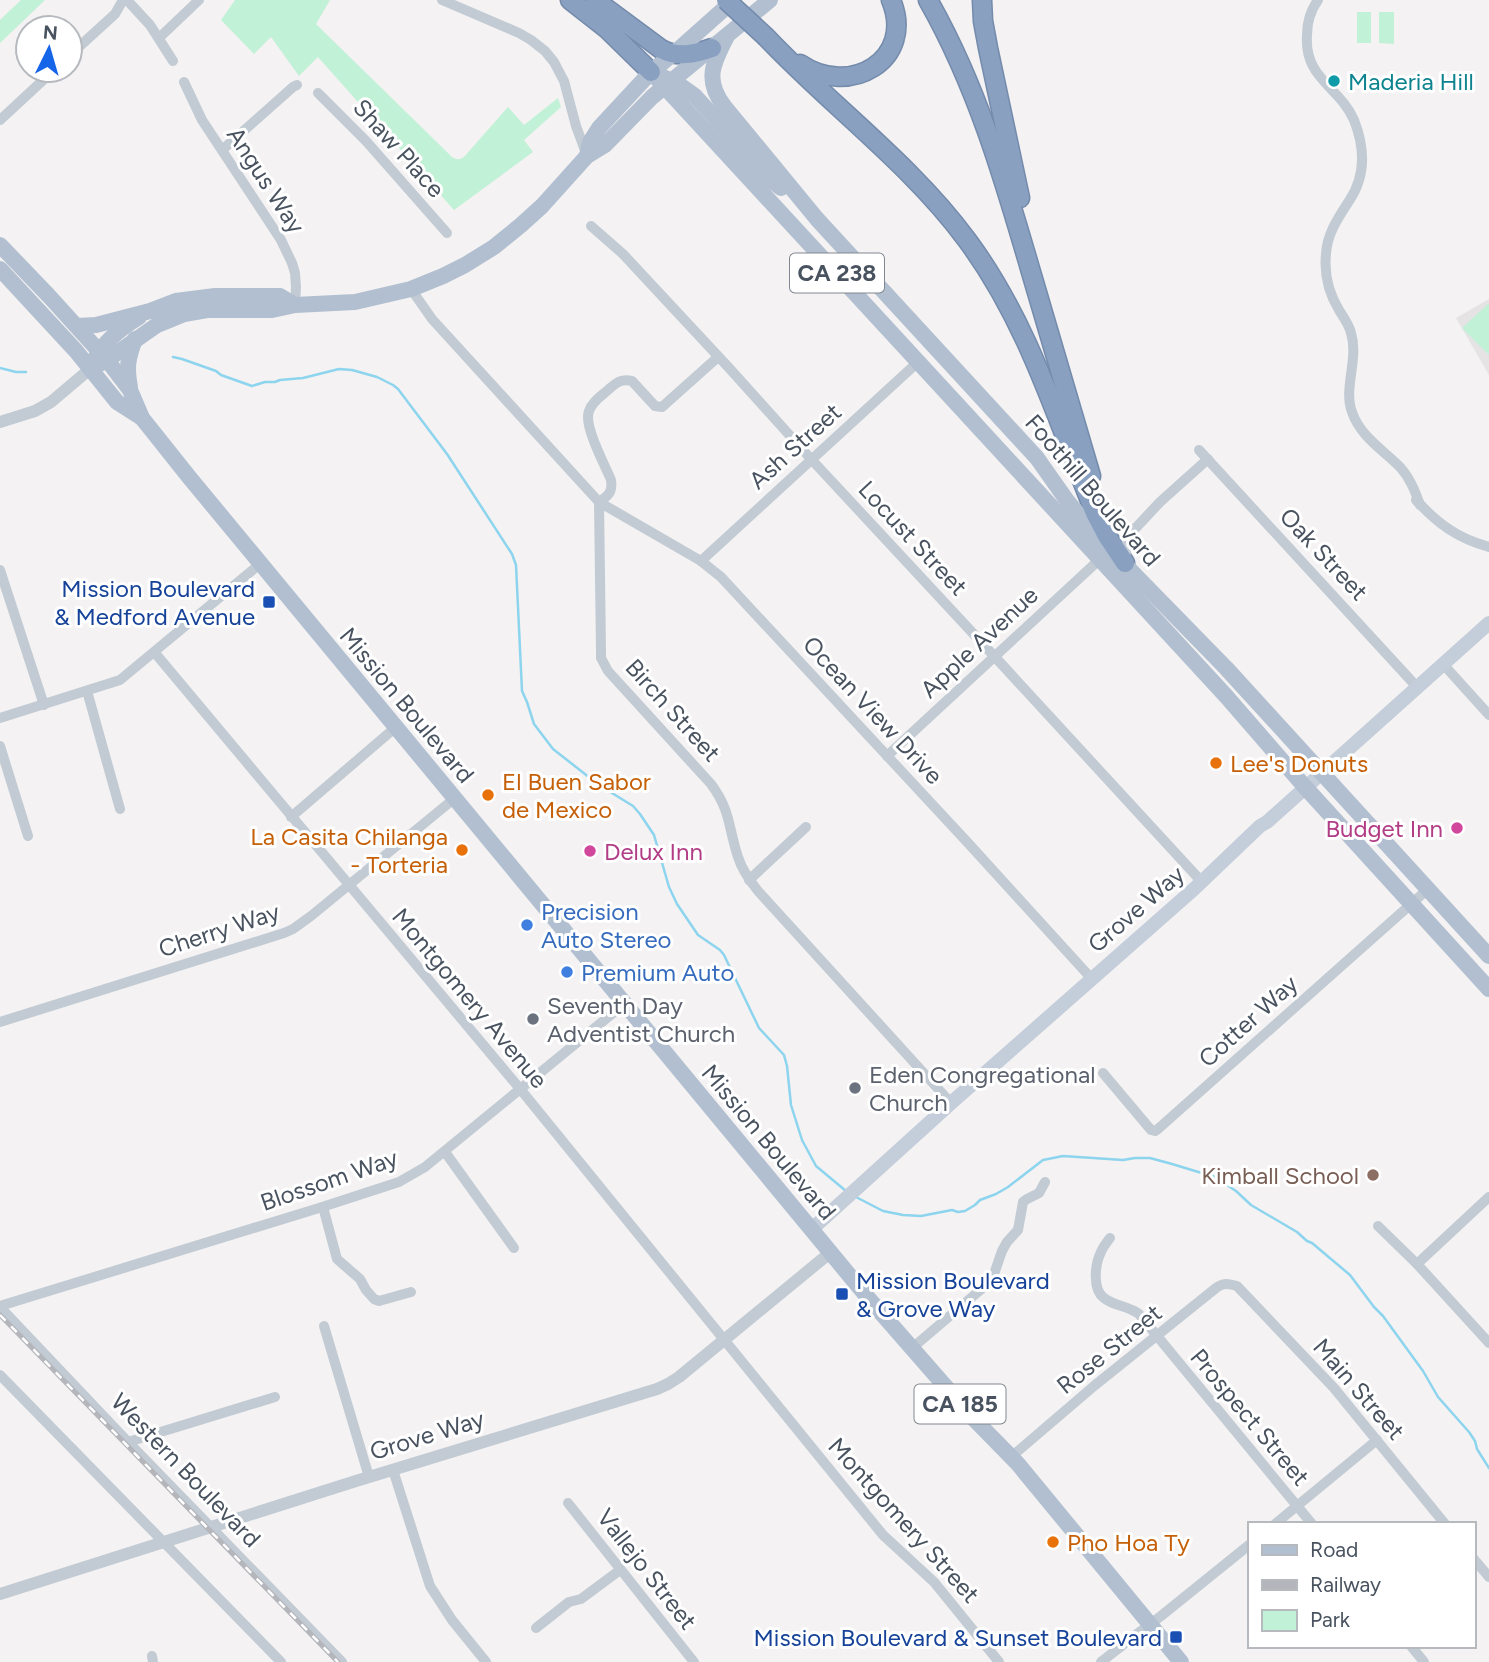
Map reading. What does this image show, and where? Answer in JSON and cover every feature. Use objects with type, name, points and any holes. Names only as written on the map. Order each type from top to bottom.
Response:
[{"type":"highway","points":[[726,0],[923,188],[980,258],[1022,331],[1094,513],[1125,562]]},
{"type":"highway","points":[[766,37],[812,71],[833,77],[857,75],[879,63],[891,46],[896,24],[891,0]]},
{"type":"highway","points":[[929,0],[985,122],[1100,506],[1125,562]]},
{"type":"highway","points":[[982,0],[993,74],[1062,379]]},
{"type":"highway","points":[[583,1],[672,55],[712,48]]},
{"type":"highway","name":"CA 238","points":[[583,1],[651,72]]},
{"type":"main road","points":[[587,156],[590,142],[599,128],[651,72],[734,0]]},
{"type":"main road","points":[[103,355],[157,325],[184,314],[207,310],[272,310],[295,305],[355,302],[411,289],[454,271],[504,240],[542,206],[587,156],[605,145],[647,102],[770,0]]},
{"type":"main road","points":[[727,36],[712,69],[715,94],[799,197]]},
{"type":"main road","name":"CA 238","points":[[651,72],[668,84]]},
{"type":"main road","name":"Foothill Boulevard","points":[[668,84],[695,96],[771,180],[799,197],[1037,458],[1078,515],[1226,668],[1489,956]]},
{"type":"main road","name":"Foothill Boulevard","points":[[668,84],[1489,989]]},
{"type":"main road","name":"Mission Boulevard","points":[[0,245],[103,355],[130,390],[142,418],[624,1004],[911,1349],[1011,1457],[1181,1662]]},
{"type":"main road","name":"Mission Boulevard","points":[[0,269],[76,351],[117,402],[142,418]]},
{"type":"main road","points":[[77,326],[98,325],[176,301],[215,296],[279,296],[295,305]]},
{"type":"main road","points":[[90,369],[126,326],[150,311]]},
{"type":"main road","points":[[130,390],[127,363],[135,339]]},
{"type":"main road","name":"Grove Way","points":[[812,1229],[1489,623]]},
{"type":"street","points":[[84,42],[115,14],[125,0],[150,25],[173,61]]},
{"type":"street","points":[[159,38],[199,0]]},
{"type":"street","points":[[442,0],[519,33],[545,51],[564,82],[587,156]]},
{"type":"street","points":[[1318,0],[1309,15],[1307,26],[1310,60],[1320,78],[1350,113],[1360,141],[1363,163],[1358,185],[1330,235],[1325,258],[1331,295],[1352,334],[1354,352],[1349,402],[1352,413],[1363,432],[1407,476],[1420,505],[1440,524],[1466,539],[1489,547]]},
{"type":"street","name":"Angus Way","points":[[184,82],[202,120],[278,236],[292,263],[296,287],[295,305]]},
{"type":"street","points":[[0,120],[39,84]]},
{"type":"street","points":[[222,150],[297,85]]},
{"type":"street","name":"Shaw Place","points":[[318,93],[366,141],[447,233]]},
{"type":"street","name":"Locust Street","points":[[591,226],[623,254],[1202,882]]},
{"type":"street","points":[[411,289],[432,319],[599,502]]},
{"type":"street","name":"Birch Street","points":[[718,357],[662,407],[655,406],[628,379],[619,381],[593,404],[588,414],[589,425],[612,486],[609,495],[599,502],[601,658],[608,671],[719,794],[729,816],[738,858],[749,880],[951,1103]]},
{"type":"street","name":"Ash Street","points":[[701,561],[918,362]]},
{"type":"street","points":[[0,422],[35,411],[51,402],[90,369]]},
{"type":"street","name":"Oak Street","points":[[1199,450],[1418,687]]},
{"type":"street","points":[[1125,562],[1126,546],[1132,532],[1160,502],[1208,459]]},
{"type":"street","name":"Ocean View Drive","points":[[599,502],[701,561],[721,577],[1091,978]]},
{"type":"street","name":"Apple Avenue","points":[[887,756],[1099,560]]},
{"type":"street","points":[[0,719],[120,680],[261,563]]},
{"type":"street","points":[[0,570],[44,705]]},
{"type":"street","name":"Montgomery Avenue","points":[[155,653],[521,1090],[724,1340]]},
{"type":"street","points":[[1443,664],[1489,715]]},
{"type":"street","points":[[87,691],[120,809]]},
{"type":"street","points":[[291,817],[396,727]]},
{"type":"street","points":[[0,746],[28,836]]},
{"type":"street","name":"Cherry Way","points":[[0,1021],[293,929],[455,798]]},
{"type":"street","points":[[749,880],[806,827]]},
{"type":"street","name":"Cotter Way","points":[[1103,1073],[1151,1130],[1158,1129],[1428,889]]},
{"type":"street","name":"Blossom Way","points":[[0,1306],[399,1182],[444,1152],[624,1004]]},
{"type":"street","points":[[444,1152],[514,1248]]},
{"type":"street","points":[[911,1349],[992,1280],[1005,1245],[1018,1230],[1023,1202],[1039,1193],[1045,1182]]},
{"type":"street","points":[[1417,1264],[1489,1197]]},
{"type":"street","points":[[323,1207],[337,1259],[360,1279],[374,1299],[379,1301],[411,1292]]},
{"type":"street","points":[[1378,1226],[1489,1342]]},
{"type":"street","name":"Prospect Street","points":[[1110,1238],[1100,1254],[1096,1279],[1097,1289],[1102,1297],[1139,1314],[1310,1522]]},
{"type":"street","name":"Grove Way","points":[[0,1594],[657,1389],[679,1377],[831,1252]]},
{"type":"street","name":"Rose Street","points":[[1011,1457],[1219,1285],[1229,1283],[1236,1287]]},
{"type":"street","name":"Main Street","points":[[1236,1287],[1334,1388],[1443,1522]]},
{"type":"street","name":"Western Boulevard","points":[[0,1306],[342,1662]]},
{"type":"street","points":[[324,1326],[369,1477]]},
{"type":"street","name":"Montgomery Street","points":[[724,1340],[883,1535],[934,1582],[999,1662]]},
{"type":"street","points":[[0,1375],[281,1662]]},
{"type":"street","points":[[128,1442],[275,1397]]},
{"type":"street","points":[[1277,1522],[1377,1440]]},
{"type":"street","points":[[393,1470],[430,1586],[452,1620],[486,1662]]},
{"type":"street","name":"Vallejo Street","points":[[568,1503],[694,1662]]},
{"type":"street","points":[[1101,1662],[1248,1546]]},
{"type":"street","points":[[1475,1560],[1489,1577]]},
{"type":"street","points":[[536,1628],[569,1602],[581,1599],[620,1570]]},
{"type":"street","points":[[1413,1648],[1424,1662]]},
{"type":"shaded area","points":[[1489,299],[1489,375],[1456,318]]},
{"type":"green space","points":[[21,0],[45,0],[30,14],[14,14],[14,30],[0,43],[0,20]]},
{"type":"green space","points":[[235,0],[330,0],[316,24],[455,159],[464,157],[508,107],[524,125],[558,98],[561,107],[524,140],[533,152],[454,210],[318,57],[299,76],[271,37],[254,54],[221,20]]},
{"type":"green space","points":[[1357,12],[1371,12],[1371,43],[1357,43]]},
{"type":"green space","points":[[1379,12],[1394,12],[1394,44],[1379,43]]},
{"type":"green space","points":[[1489,304],[1489,355],[1462,328]]},
{"type":"waterway","points":[[173,357],[252,386],[339,369],[377,377],[398,389],[447,454],[512,554],[516,565],[522,691],[534,724],[553,749],[599,785],[633,806],[640,814],[654,835],[669,887],[677,904],[698,935],[724,955],[759,1028],[784,1055],[791,1105],[802,1140],[816,1166],[846,1191]]},
{"type":"waterway","points":[[0,368],[26,372]]},
{"type":"waterway","points":[[854,1196],[883,1211],[903,1215],[921,1216],[952,1210],[965,1211],[980,1200],[1008,1187],[1043,1160],[1063,1156],[1123,1160],[1150,1158],[1210,1174],[1236,1191],[1251,1205],[1297,1232],[1350,1275],[1423,1371],[1438,1397],[1469,1432],[1489,1468]]},
{"type":"railway","points":[[0,1315],[338,1662]]},
{"type":"place","name":"Maderia Hill","points":[[1334,81]]},
{"type":"place","name":"Mission Boulevard & Medford Avenue","points":[[269,602]]},
{"type":"place","name":"Lee's Donuts","points":[[1216,763]]},
{"type":"place","name":"El Buen Sabor de Mexico","points":[[488,795]]},
{"type":"place","name":"Budget Inn","points":[[1457,828]]},
{"type":"place","name":"La Casita Chilanga - Torteria","points":[[462,850]]},
{"type":"place","name":"Delux Inn","points":[[590,851]]},
{"type":"place","name":"Precision Auto Stereo","points":[[527,925]]},
{"type":"place","name":"Premium Auto","points":[[567,972]]},
{"type":"place","name":"Seventh Day Adventist Church","points":[[533,1019]]},
{"type":"place","name":"Eden Congregational Church","points":[[855,1088]]},
{"type":"place","name":"Kimball School","points":[[1373,1175]]},
{"type":"place","name":"Mission Boulevard & Grove Way","points":[[842,1294]]},
{"type":"place","name":"Pho Hoa Ty","points":[[1053,1542]]},
{"type":"place","name":"Mission Boulevard & Sunset Boulevard","points":[[1176,1637]]}]
